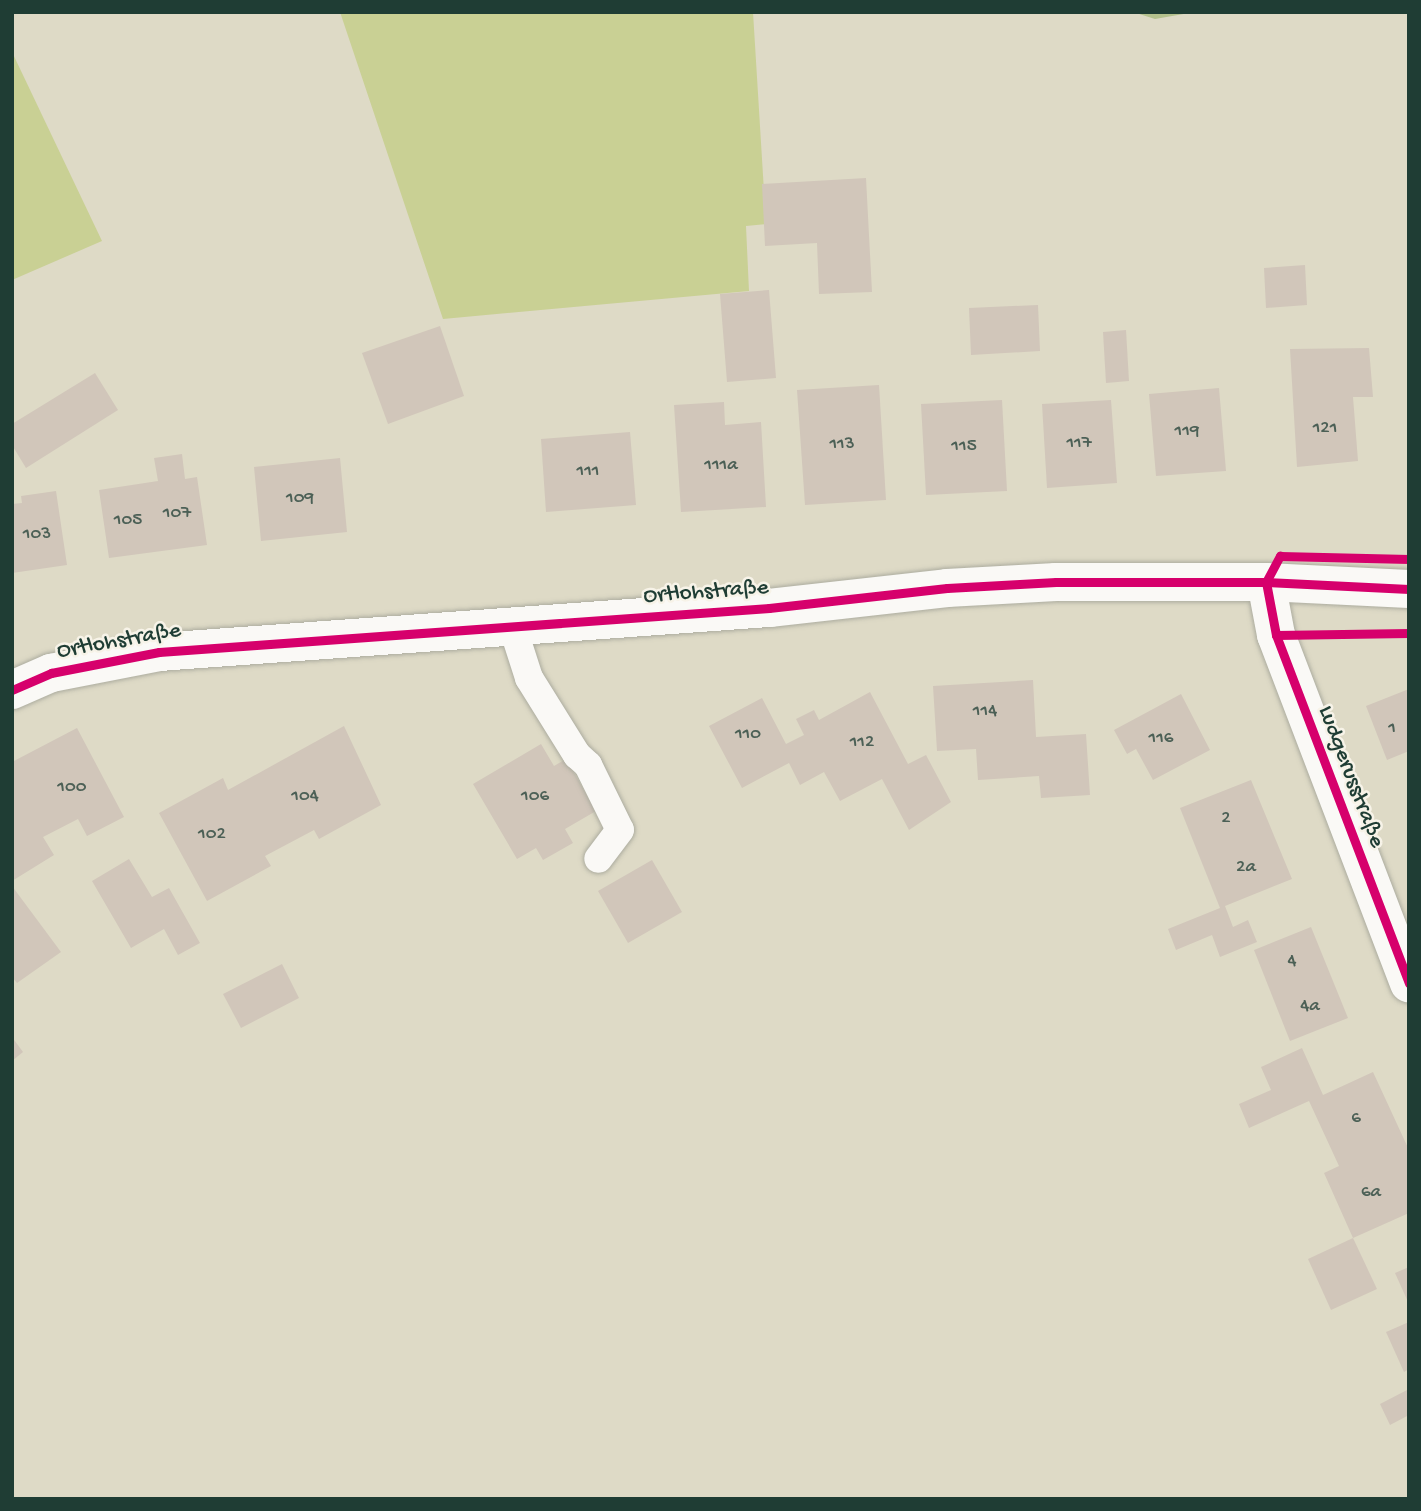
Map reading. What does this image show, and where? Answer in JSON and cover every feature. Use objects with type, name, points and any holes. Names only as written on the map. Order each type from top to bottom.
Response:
[{"type":"street","name":"Ortlohstraße","points":[[12,690],[51,673],[159,652],[1056,582],[1266,582],[1409,589]]},
{"type":"street","name":"Ludgerusstraße","points":[[1266,582],[1276,635],[1409,983]]},
{"type":"lane","points":[[512,625],[529,678],[577,755],[588,765],[620,830],[598,859]]},
{"type":"green space","points":[[340,12],[753,12],[766,224],[746,226],[749,291],[443,319]]},
{"type":"green space","points":[[1133,12],[1195,12],[1155,19]]},
{"type":"green space","points":[[12,52],[102,241],[12,280]]},
{"type":"building","points":[[866,178],[872,292],[819,294],[817,243],[765,246],[762,184]]},
{"type":"building","points":[[1305,265],[1307,305],[1266,308],[1264,268]]},
{"type":"building","points":[[769,290],[776,378],[727,382],[720,294]]},
{"type":"building","points":[[1038,305],[1040,351],[971,355],[969,308]]},
{"type":"building","points":[[440,326],[464,396],[388,424],[362,353]]},
{"type":"building","points":[[1126,330],[1129,381],[1106,383],[1103,332]]},
{"type":"building","points":[[1369,348],[1373,397],[1353,397],[1358,461],[1297,467],[1290,349]]},
{"type":"building","points":[[95,373],[118,410],[26,468],[12,445],[12,424]]},
{"type":"building","points":[[879,385],[886,500],[805,505],[797,390]]},
{"type":"building","points":[[1219,388],[1226,471],[1156,476],[1149,394]]},
{"type":"building","points":[[1002,400],[1007,491],[926,495],[921,404]]},
{"type":"building","points":[[1111,400],[1117,483],[1047,488],[1042,404]]},
{"type":"building","points":[[724,402],[725,425],[761,422],[766,507],[681,512],[674,405]]},
{"type":"building","points":[[630,432],[636,505],[546,512],[541,439]]},
{"type":"building","points":[[182,454],[185,479],[197,477],[207,545],[109,558],[99,490],[158,481],[154,458]]},
{"type":"building","points":[[340,458],[347,532],[261,541],[254,467]]},
{"type":"building","points":[[56,491],[67,565],[12,573],[12,504],[22,503],[21,496]]},
{"type":"building","points":[[1033,680],[1036,737],[1086,734],[1090,795],[1041,798],[1039,776],[978,780],[976,749],[937,751],[933,686]]},
{"type":"building","points":[[1409,689],[1409,751],[1387,760],[1366,706]]},
{"type":"building","points":[[870,692],[908,764],[926,755],[951,802],[909,830],[882,779],[840,801],[824,772],[800,785],[789,763],[742,788],[709,726],[762,698],[786,744],[804,735],[796,719],[814,710],[819,720]]},
{"type":"building","points":[[1181,694],[1210,750],[1153,780],[1136,749],[1127,754],[1114,730]]},
{"type":"building","points":[[344,726],[381,805],[319,839],[314,830],[265,856],[271,866],[207,901],[159,813],[223,778],[228,790]]},
{"type":"building","points":[[77,728],[124,817],[87,836],[78,819],[43,837],[54,855],[12,881],[12,762]]},
{"type":"building","points":[[541,744],[554,766],[566,759],[596,811],[565,829],[573,843],[543,860],[536,848],[517,859],[473,784]]},
{"type":"building","points":[[1251,780],[1292,879],[1225,906],[1233,927],[1248,920],[1257,942],[1220,957],[1212,935],[1176,950],[1168,929],[1220,908],[1180,808]]},
{"type":"building","points":[[129,859],[152,897],[169,888],[200,943],[178,955],[164,929],[131,948],[92,881]]},
{"type":"building","points":[[652,860],[682,912],[628,943],[598,891]]},
{"type":"building","points":[[12,886],[61,952],[17,983],[12,977]]},
{"type":"building","points":[[1311,927],[1348,1018],[1290,1041],[1254,950]]},
{"type":"building","points":[[282,964],[299,998],[241,1028],[223,994]]},
{"type":"building","points":[[12,1037],[23,1052],[12,1061]]},
{"type":"building","points":[[1302,1048],[1323,1095],[1373,1072],[1409,1150],[1409,1213],[1353,1238],[1324,1173],[1339,1166],[1309,1101],[1249,1128],[1239,1104],[1271,1090],[1261,1067]]},
{"type":"building","points":[[1353,1238],[1377,1289],[1331,1310],[1308,1259]]},
{"type":"building","points":[[1409,1267],[1409,1304],[1395,1273]]},
{"type":"building","points":[[1409,1322],[1409,1369],[1404,1372],[1386,1332]]},
{"type":"building","points":[[1409,1389],[1409,1415],[1390,1425],[1380,1404]]},
{"type":"cycle path","points":[[1266,582],[1280,556],[1409,559]]},
{"type":"cycle path","points":[[12,690],[51,673],[159,652],[769,608],[947,588],[1056,582],[1266,582],[1409,589]]},
{"type":"cycle path","points":[[1266,582],[1276,635],[1409,983]]},
{"type":"cycle path","points":[[1276,635],[1409,633]]}]
